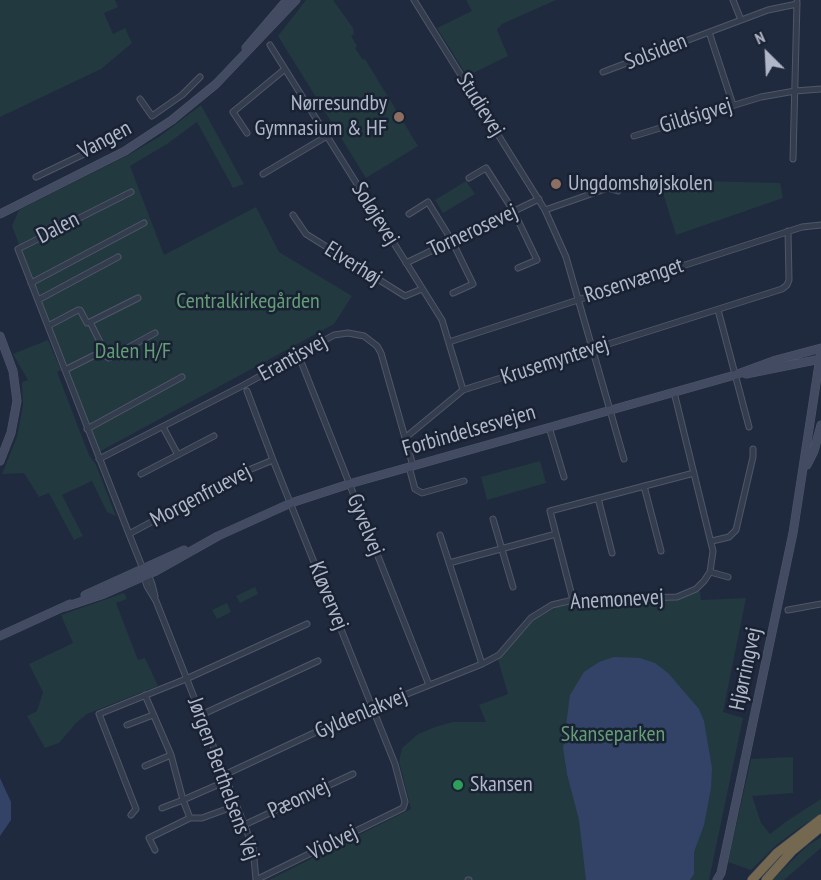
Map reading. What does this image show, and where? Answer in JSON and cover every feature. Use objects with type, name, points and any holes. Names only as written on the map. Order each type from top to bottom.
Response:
[{"type":"highway","points":[[747,880],[767,860],[821,819]]},
{"type":"highway","points":[[766,880],[792,851],[821,827]]},
{"type":"highway","points":[[752,880],[777,853]]},
{"type":"street","name":"Vangen","points":[[216,84],[287,0]]},
{"type":"street","name":"Vangen","points":[[0,214],[150,136],[191,106],[216,84],[296,0]]},
{"type":"street","name":"Studievej","points":[[414,0],[545,210],[566,257],[624,459]]},
{"type":"street","points":[[733,0],[741,20]]},
{"type":"street","points":[[793,159],[797,2]]},
{"type":"street","name":"Solsiden","points":[[603,72],[774,8],[797,2]]},
{"type":"street","name":"Solsiden","points":[[709,32],[733,105]]},
{"type":"street","name":"Soløjevej","points":[[270,45],[442,320],[463,390]]},
{"type":"street","points":[[247,133],[233,112],[285,69]]},
{"type":"street","points":[[140,99],[152,116],[182,95],[200,77]]},
{"type":"street","name":"Gildsigvej","points":[[634,136],[761,96],[821,89]]},
{"type":"street","points":[[182,95],[191,106]]},
{"type":"street","points":[[263,174],[327,136]]},
{"type":"street","points":[[36,177],[86,153]]},
{"type":"street","points":[[70,161],[77,175]]},
{"type":"street","points":[[469,178],[486,168],[514,212],[537,260],[518,268]]},
{"type":"street","points":[[545,210],[608,188],[618,191]]},
{"type":"street","name":"Dalen","points":[[99,459],[18,249],[131,192]]},
{"type":"street","name":"Tornerosevej","points":[[406,263],[539,199]]},
{"type":"street","points":[[409,214],[428,202],[452,241],[473,284],[453,293]]},
{"type":"street","name":"Elverhøj","points":[[293,215],[306,234],[405,296],[422,289]]},
{"type":"street","name":"Dalen","points":[[31,283],[144,223]]},
{"type":"street","name":"Rosenvænget","points":[[448,342],[788,231],[821,225]]},
{"type":"street","name":"Krusemyntevej","points":[[405,438],[463,390],[783,289],[789,280],[788,231]]},
{"type":"street","points":[[38,300],[118,257]]},
{"type":"street","points":[[90,322],[138,298]]},
{"type":"street","points":[[48,326],[80,310],[87,323],[90,322],[103,348],[103,354]]},
{"type":"street","points":[[718,310],[749,427]]},
{"type":"street","points":[[65,370],[97,354],[103,354],[109,358],[155,333]]},
{"type":"street","name":"Erantisvej","points":[[99,459],[334,335],[348,333],[364,336],[377,346],[381,353],[405,438],[415,489],[422,494],[464,481]]},
{"type":"street","points":[[0,336],[13,371],[17,401],[11,433],[0,461]]},
{"type":"street","name":"Forbindelsesvejen","points":[[1,635],[65,607],[104,594],[218,536],[291,503],[411,466],[735,375],[821,356]]},
{"type":"street","name":"Hjørringvej","points":[[720,878],[794,533],[821,356]]},
{"type":"street","name":"Gyvelvej","points":[[302,364],[429,685]]},
{"type":"street","points":[[87,429],[182,377]]},
{"type":"street","name":"Kløvervej","points":[[247,391],[395,764],[405,802]]},
{"type":"street","points":[[674,392],[712,541],[713,560],[710,572],[728,577]]},
{"type":"street","name":"Hjørringvej","points":[[804,472],[819,438],[821,425]]},
{"type":"street","points":[[163,427],[178,455]]},
{"type":"street","points":[[549,427],[564,477]]},
{"type":"street","points":[[808,435],[819,438]]},
{"type":"street","points":[[141,474],[214,436]]},
{"type":"street","points":[[712,541],[729,537],[736,530],[753,449]]},
{"type":"street","name":"Jørgen Berthelsens Vej","points":[[99,459],[253,847],[256,880]]},
{"type":"street","name":"Morgenfruevej","points":[[129,534],[244,472],[273,460]]},
{"type":"street","points":[[573,600],[550,511],[694,473]]},
{"type":"street","points":[[644,486],[661,551]]},
{"type":"street","points":[[598,498],[612,553]]},
{"type":"street","points":[[493,519],[513,587]]},
{"type":"street","points":[[449,563],[556,534]]},
{"type":"street","points":[[440,535],[482,664]]},
{"type":"street","name":"Anemonevej","points":[[499,655],[531,618],[542,610],[561,602],[677,597],[696,589],[710,572]]},
{"type":"street","points":[[788,610],[821,604]]},
{"type":"street","name":"Jørgen Berthelsens Vej","points":[[186,679],[307,624]]},
{"type":"street","name":"Gyldenlakvej","points":[[224,775],[373,708],[499,655]]},
{"type":"street","points":[[201,715],[318,661]]},
{"type":"street","points":[[131,815],[136,809],[99,714],[186,679]]},
{"type":"street","points":[[145,695],[171,755],[190,818]]},
{"type":"street","points":[[128,725],[153,715]]},
{"type":"street","points":[[145,766],[171,755]]},
{"type":"street","name":"Pæonvej","points":[[244,825],[353,774]]},
{"type":"street","points":[[162,808],[215,786]]},
{"type":"street","name":"Violvej","points":[[256,880],[403,808],[405,802]]},
{"type":"street","points":[[155,850],[149,838],[190,818],[202,818],[224,810]]},
{"type":"green space","points":[[0,0],[115,0],[118,7],[104,13],[113,34],[125,28],[132,43],[101,69],[0,117]]},
{"type":"green space","points":[[306,0],[333,0],[353,28],[354,34],[351,36],[357,46],[355,48],[363,60],[365,59],[418,146],[366,178],[278,36]]},
{"type":"green space","points":[[466,0],[556,0],[502,24],[497,30],[508,56],[467,76],[437,28],[472,11]]},
{"type":"green space","name":"Dalen H/F","points":[[201,105],[244,184],[233,188],[197,122],[167,144],[130,166],[164,255],[256,207],[279,252],[352,296],[334,324],[99,452],[12,226],[19,210],[130,154],[159,137]]},
{"type":"green space","points":[[659,180],[780,183],[783,198],[676,235]]},
{"type":"green space","points":[[466,181],[475,194],[443,213],[435,200]]},
{"type":"green space","points":[[48,340],[61,370],[57,372],[89,455],[96,465],[116,516],[107,512],[92,481],[62,495],[83,536],[74,540],[49,493],[39,497],[24,473],[2,474],[17,437],[23,405],[22,382],[28,380],[13,354]]},
{"type":"green space","points":[[540,461],[546,483],[487,500],[481,477]]},
{"type":"green space","points":[[255,587],[258,594],[240,603],[236,596]]},
{"type":"green space","name":"Skanseparken","points":[[700,591],[701,600],[746,598],[723,712],[743,718],[709,880],[269,880],[411,809],[399,761],[402,748],[418,734],[438,726],[453,722],[486,722],[479,705],[508,694],[498,660],[535,619],[557,607],[570,604],[677,600]]},
{"type":"green space","points":[[124,593],[127,599],[116,603],[138,660],[145,658],[158,686],[87,714],[59,743],[45,748],[27,716],[37,711],[43,692],[29,664],[73,643],[61,615]]},
{"type":"green space","points":[[227,603],[231,612],[217,619],[212,610]]},
{"type":"green space","points":[[793,757],[793,793],[752,796],[761,823],[770,834],[821,799],[821,814],[775,846],[751,870],[728,862],[751,759]]},
{"type":"green space","points":[[821,837],[821,848],[784,880],[772,880],[807,846]]},
{"type":"water","points":[[614,657],[640,658],[655,663],[668,673],[699,709],[704,721],[712,768],[711,788],[704,825],[694,852],[694,874],[690,880],[586,880],[579,820],[563,748],[570,695],[584,672],[599,662]]},
{"type":"water","points":[[0,778],[11,802],[11,820],[0,836]]},
{"type":"place","name":"Nørresundby Gymnasium & HF","points":[[399,117]]},
{"type":"place","name":"Ungdomshøjskolen","points":[[556,184]]},
{"type":"place","name":"Skansen","points":[[458,785]]},
{"type":"park label","name":"Centralkirkegården","points":[[248,302]]}]
